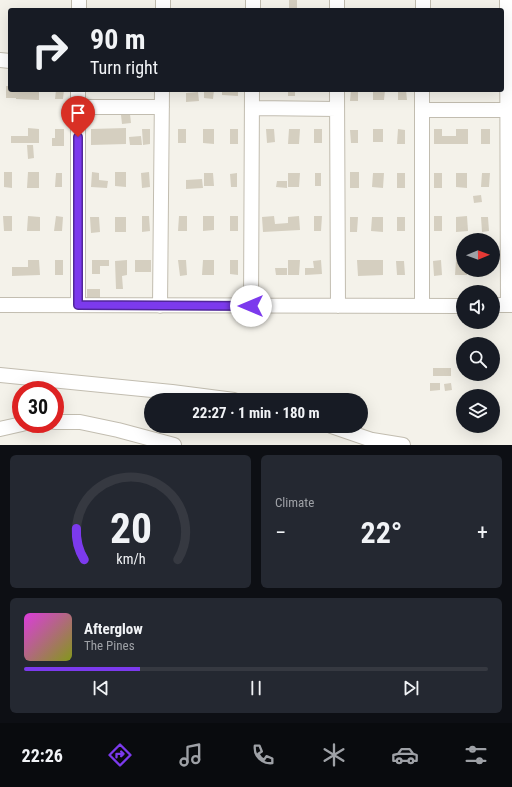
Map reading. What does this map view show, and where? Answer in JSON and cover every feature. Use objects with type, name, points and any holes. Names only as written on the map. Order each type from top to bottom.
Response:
[{"type":"street","points":[[500,306],[510,305],[507,110],[509,67],[507,0]]},
{"type":"street","points":[[78,92],[78,305]]},
{"type":"street","points":[[160,306],[162,92]]},
{"type":"street","points":[[251,306],[252,92]]},
{"type":"street","points":[[337,92],[338,306]]},
{"type":"street","points":[[422,92],[422,306]]},
{"type":"street","points":[[78,107],[162,108]]},
{"type":"street","points":[[252,108],[338,109]]},
{"type":"street","points":[[422,110],[507,110]]},
{"type":"street","points":[[0,305],[456,306]]},
{"type":"street","points":[[0,375],[180,393]]},
{"type":"street","points":[[64,422],[80,422],[118,430],[174,445]]},
{"type":"street","points":[[0,429],[12,426]]},
{"type":"street","points":[[118,430],[136,445]]},
{"type":"street","points":[[352,433],[372,440],[403,445]]},
{"type":"building","points":[[289,0],[297,0],[297,8],[289,8]]},
{"type":"building","points":[[6,86],[8,86],[8,92],[39,92],[39,100],[6,98]]},
{"type":"building","points":[[56,92],[64,92],[63,99],[55,99]]},
{"type":"building","points":[[198,92],[199,101],[186,102],[186,93]]},
{"type":"building","points":[[204,92],[214,92],[213,99],[204,98]]},
{"type":"building","points":[[222,92],[238,92],[238,96],[222,95]]},
{"type":"building","points":[[288,92],[295,92],[295,96],[288,96]]},
{"type":"building","points":[[351,92],[358,92],[358,101],[350,101]]},
{"type":"building","points":[[373,92],[385,92],[384,100],[373,100]]},
{"type":"building","points":[[398,92],[406,92],[407,100],[398,100]]},
{"type":"building","points":[[130,114],[131,123],[122,124],[121,115]]},
{"type":"building","points":[[28,128],[39,129],[39,143],[11,143],[11,136],[28,136]]},
{"type":"building","points":[[126,128],[126,144],[91,145],[91,129]]},
{"type":"building","points":[[55,129],[64,129],[64,146],[52,146],[52,138],[55,138]]},
{"type":"building","points":[[142,129],[150,129],[150,144],[143,145]]},
{"type":"building","points":[[178,129],[186,129],[186,143],[178,143]]},
{"type":"building","points":[[203,129],[214,129],[214,144],[203,143]]},
{"type":"building","points":[[230,129],[238,129],[238,144],[230,144]]},
{"type":"building","points":[[266,129],[274,129],[275,142],[267,143]]},
{"type":"building","points":[[289,129],[300,129],[299,144],[288,144]]},
{"type":"building","points":[[314,129],[322,129],[322,143],[314,143]]},
{"type":"building","points":[[373,129],[383,129],[383,142],[373,142]]},
{"type":"building","points":[[398,129],[405,130],[405,144],[397,144]]},
{"type":"building","points":[[434,129],[442,129],[442,136],[456,136],[456,129],[468,129],[468,144],[434,144]]},
{"type":"building","points":[[481,129],[490,129],[490,144],[481,144]]},
{"type":"building","points":[[350,130],[358,130],[358,143],[351,143]]},
{"type":"building","points":[[141,136],[142,145],[130,145],[129,137]]},
{"type":"building","points":[[27,145],[33,145],[34,158],[28,159]]},
{"type":"building","points":[[4,172],[12,172],[12,188],[4,187]]},
{"type":"building","points":[[28,172],[39,172],[39,188],[27,188]]},
{"type":"building","points":[[92,172],[99,173],[99,180],[108,181],[107,188],[91,187]]},
{"type":"building","points":[[115,172],[126,172],[126,187],[115,186]]},
{"type":"building","points":[[149,172],[150,187],[142,188],[141,173]]},
{"type":"building","points":[[350,172],[359,172],[359,188],[350,188]]},
{"type":"building","points":[[56,173],[62,173],[62,187],[55,187]]},
{"type":"building","points":[[204,173],[213,173],[214,186],[204,186]]},
{"type":"building","points":[[237,173],[237,187],[231,187],[230,174]]},
{"type":"building","points":[[288,173],[300,173],[299,187],[288,187]]},
{"type":"building","points":[[315,173],[321,173],[321,186],[315,186]]},
{"type":"building","points":[[373,173],[384,173],[383,188],[372,187]]},
{"type":"building","points":[[397,173],[405,173],[405,188],[397,188]]},
{"type":"building","points":[[434,173],[442,173],[442,188],[434,188]]},
{"type":"building","points":[[456,173],[467,173],[467,188],[456,187]]},
{"type":"building","points":[[482,173],[490,173],[489,187],[481,187]]},
{"type":"building","points":[[202,179],[203,188],[186,189],[186,180]]},
{"type":"building","points":[[277,181],[287,181],[287,188],[276,187]]},
{"type":"building","points":[[481,195],[482,202],[474,203],[473,196]]},
{"type":"building","points":[[3,216],[12,216],[12,231],[4,231]]},
{"type":"building","points":[[28,216],[40,217],[40,231],[27,231]]},
{"type":"building","points":[[56,216],[63,217],[62,231],[54,231]]},
{"type":"building","points":[[142,216],[149,216],[150,231],[142,232]]},
{"type":"building","points":[[179,216],[187,216],[187,231],[178,231]]},
{"type":"building","points":[[203,216],[214,216],[214,230],[203,231]]},
{"type":"building","points":[[230,216],[238,216],[238,231],[230,231]]},
{"type":"building","points":[[274,216],[275,224],[288,223],[288,217],[299,216],[300,230],[263,232],[262,217]]},
{"type":"building","points":[[314,216],[322,216],[321,231],[314,231]]},
{"type":"building","points":[[434,216],[442,216],[442,231],[434,231]]},
{"type":"building","points":[[467,216],[468,231],[456,232],[456,217]]},
{"type":"building","points":[[90,217],[99,217],[100,232],[91,233]]},
{"type":"building","points":[[115,217],[126,217],[126,232],[115,232]]},
{"type":"building","points":[[350,217],[358,217],[357,232],[350,232]]},
{"type":"building","points":[[372,217],[383,217],[383,232],[371,231]]},
{"type":"building","points":[[397,217],[405,217],[405,231],[397,231]]},
{"type":"building","points":[[481,217],[488,217],[489,231],[482,232]]},
{"type":"building","points":[[28,260],[39,260],[40,275],[12,276],[12,267],[28,267]]},
{"type":"building","points":[[55,260],[63,260],[63,275],[55,275]]},
{"type":"building","points":[[92,260],[109,260],[109,266],[100,266],[100,274],[92,274]]},
{"type":"building","points":[[127,260],[127,275],[122,276],[123,289],[116,289],[115,261]]},
{"type":"building","points":[[135,260],[151,260],[151,272],[135,272]]},
{"type":"building","points":[[178,260],[186,260],[187,275],[180,276]]},
{"type":"building","points":[[203,260],[214,260],[214,275],[202,275]]},
{"type":"building","points":[[230,260],[238,260],[238,275],[230,274]]},
{"type":"building","points":[[288,260],[300,260],[299,275],[288,275]]},
{"type":"building","points":[[321,260],[322,274],[305,275],[305,268],[314,268],[313,261]]},
{"type":"building","points":[[357,260],[383,260],[383,275],[358,276]]},
{"type":"building","points":[[441,260],[442,275],[434,276],[433,261]]},
{"type":"building","points":[[396,261],[404,261],[405,275],[397,275]]},
{"type":"building","points":[[275,268],[287,268],[287,275],[276,275]]},
{"type":"building","points":[[87,289],[100,289],[100,299],[87,299]]},
{"type":"building","points":[[433,368],[451,368],[451,376],[433,376]]},
{"type":"building","points":[[430,383],[440,383],[440,390],[430,391]]},
{"type":"building","points":[[451,383],[452,390],[445,391],[444,384]]},
{"type":"route","points":[[78,137],[78,305],[251,306]]}]
